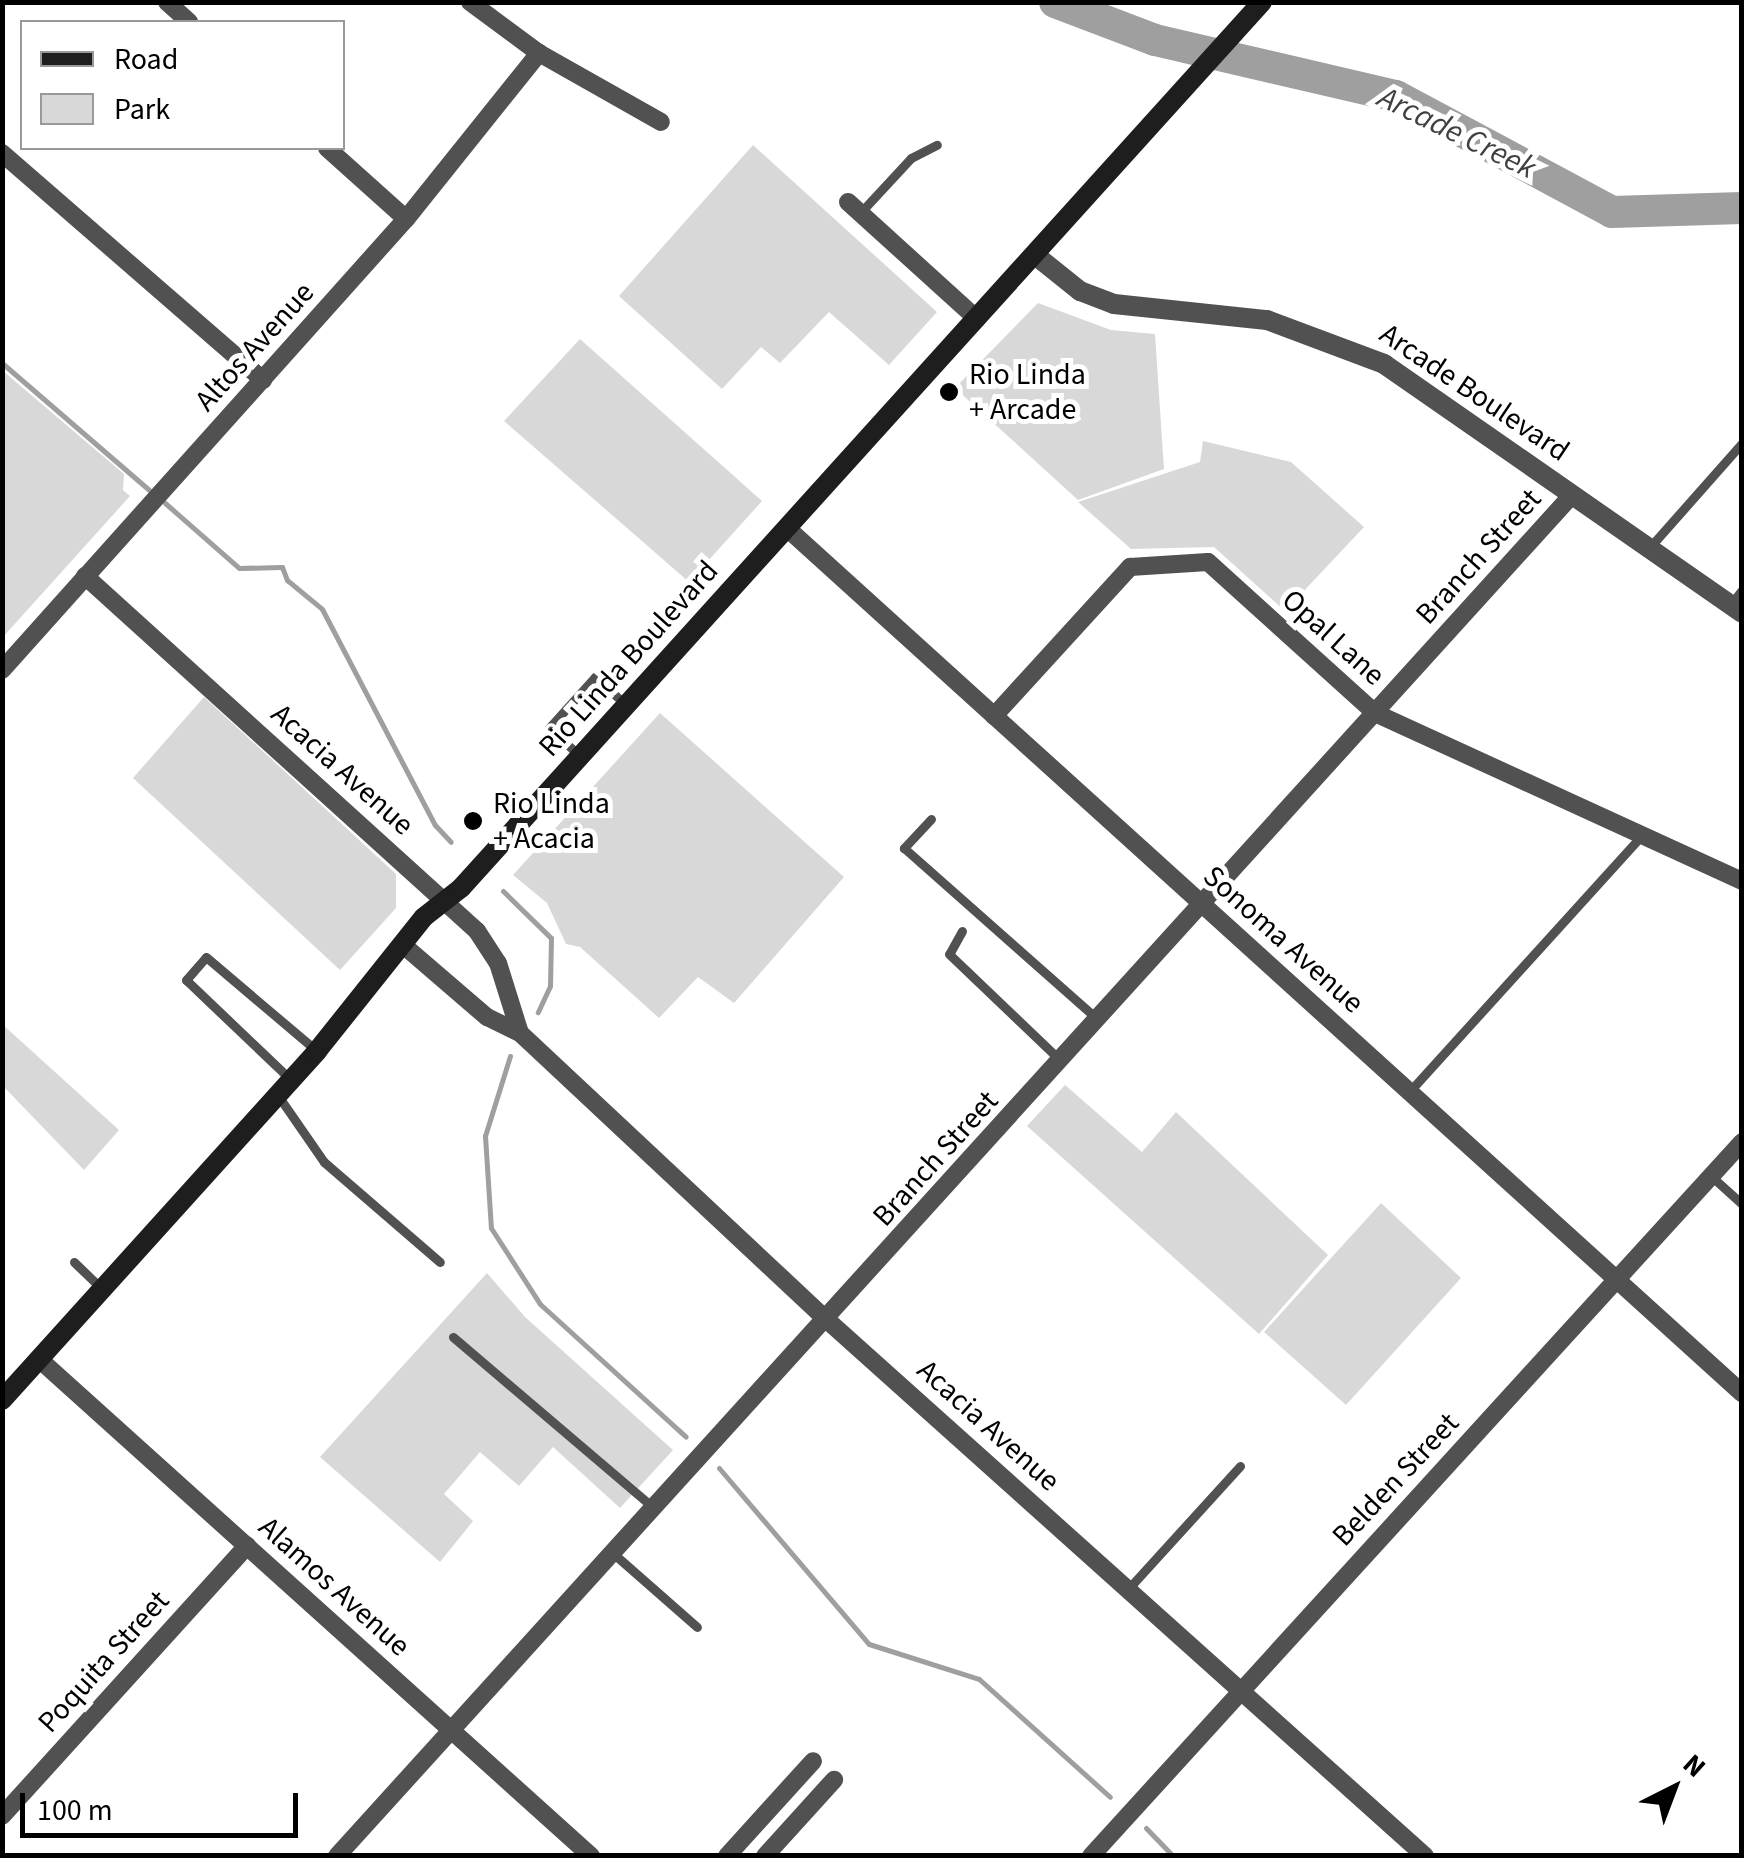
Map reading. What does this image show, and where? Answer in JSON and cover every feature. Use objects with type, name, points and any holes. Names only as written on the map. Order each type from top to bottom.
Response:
[{"type":"main road","name":"Rio Linda Boulevard","points":[[2,1400],[317,1051],[402,944],[627,706],[1262,2]]},
{"type":"street","points":[[167,2],[187,20]]},
{"type":"street","points":[[470,2],[539,53],[661,122]]},
{"type":"street","name":"Altos Avenue","points":[[2,670],[406,220],[539,53]]},
{"type":"street","points":[[328,150],[406,220]]},
{"type":"street","points":[[2,153],[263,380]]},
{"type":"street","points":[[854,207],[977,319]]},
{"type":"street","name":"Arcade Boulevard","points":[[1035,255],[1080,291],[1114,304],[1268,320],[1344,344],[1423,388],[1648,550],[1738,603]]},
{"type":"street","name":"Branch Street","points":[[337,1856],[615,1555],[1572,495]]},
{"type":"street","name":"Sonoma Avenue","points":[[788,529],[1742,1392]]},
{"type":"street","name":"Opal Lane","points":[[994,716],[1130,566],[1208,562],[1375,714],[1742,881]]},
{"type":"street","name":"Acacia Avenue","points":[[86,576],[445,901],[498,963],[520,1033]]},
{"type":"street","name":"Acacia Avenue","points":[[402,944],[487,1017],[520,1033],[828,1320],[1424,1856]]},
{"type":"street","name":"Belden Street","points":[[1091,1856],[1742,1142]]},
{"type":"street","name":"Alamos Avenue","points":[[40,1359],[592,1856]]},
{"type":"street","name":"Poquita Street","points":[[2,1816],[247,1546]]},
{"type":"street","points":[[727,1856],[812,1761]]},
{"type":"street","points":[[765,1856],[834,1780]]},
{"type":"street","points":[[794,1782],[814,1802]]},
{"type":"lane","points":[[854,207],[911,158],[936,144]]},
{"type":"lane","points":[[1648,550],[1742,444]]},
{"type":"lane","points":[[581,756],[549,728],[594,677],[627,706]]},
{"type":"lane","points":[[931,820],[904,848],[1098,1020]]},
{"type":"lane","points":[[1409,1092],[1642,835]]},
{"type":"lane","points":[[962,931],[949,954],[1062,1061]]},
{"type":"lane","points":[[317,1051],[206,958],[186,980],[284,1087],[324,1162],[440,1262]]},
{"type":"lane","points":[[1711,1176],[1742,1204]]},
{"type":"lane","points":[[74,1262],[102,1289]]},
{"type":"lane","points":[[453,1336],[655,1509]]},
{"type":"lane","points":[[1129,1588],[1240,1466]]},
{"type":"lane","points":[[615,1555],[697,1627]]},
{"type":"green space","points":[[753,145],[937,312],[889,365],[829,312],[780,363],[761,347],[722,389],[619,296]]},
{"type":"green space","points":[[1038,303],[1111,330],[1155,334],[1164,469],[1078,500],[955,388]]},
{"type":"green space","points":[[580,339],[762,501],[689,582],[504,421]]},
{"type":"green space","points":[[3,371],[124,474],[123,490],[130,496],[3,637]]},
{"type":"green space","points":[[1203,441],[1291,462],[1364,527],[1285,611],[1214,547],[1131,549],[1078,502],[1200,462]]},
{"type":"green space","points":[[204,697],[396,874],[396,908],[340,970],[133,778]]},
{"type":"green space","points":[[660,713],[844,877],[734,1003],[698,977],[659,1018],[580,947],[566,944],[547,903],[513,875]]},
{"type":"green space","points":[[2,1024],[119,1130],[84,1170],[3,1086]]},
{"type":"green space","points":[[1065,1085],[1142,1152],[1176,1112],[1328,1255],[1259,1334],[1027,1126]]},
{"type":"green space","points":[[1381,1203],[1461,1278],[1346,1405],[1264,1332]]},
{"type":"green space","points":[[487,1273],[525,1317],[673,1450],[620,1508],[553,1447],[519,1486],[480,1452],[444,1494],[473,1521],[440,1562],[320,1457]]},
{"type":"waterway","name":"Arcade Creek","points":[[1055,2],[1155,40],[1396,96],[1612,212],[1742,208]]},
{"type":"waterway","points":[[2,363],[149,490]]},
{"type":"waterway","points":[[165,503],[239,568],[282,567],[287,580],[322,609],[435,825],[451,842]]},
{"type":"waterway","points":[[503,891],[551,938],[550,986],[538,1012]]},
{"type":"waterway","points":[[510,1056],[485,1136],[491,1228],[540,1304],[686,1437]]},
{"type":"waterway","points":[[719,1468],[869,1644],[979,1679],[1110,1797]]},
{"type":"waterway","points":[[1146,1828],[1173,1856]]},
{"type":"place","name":"Rio Linda + Arcade","points":[[949,392]]},
{"type":"place","name":"Rio Linda + Acacia","points":[[473,821]]}]
